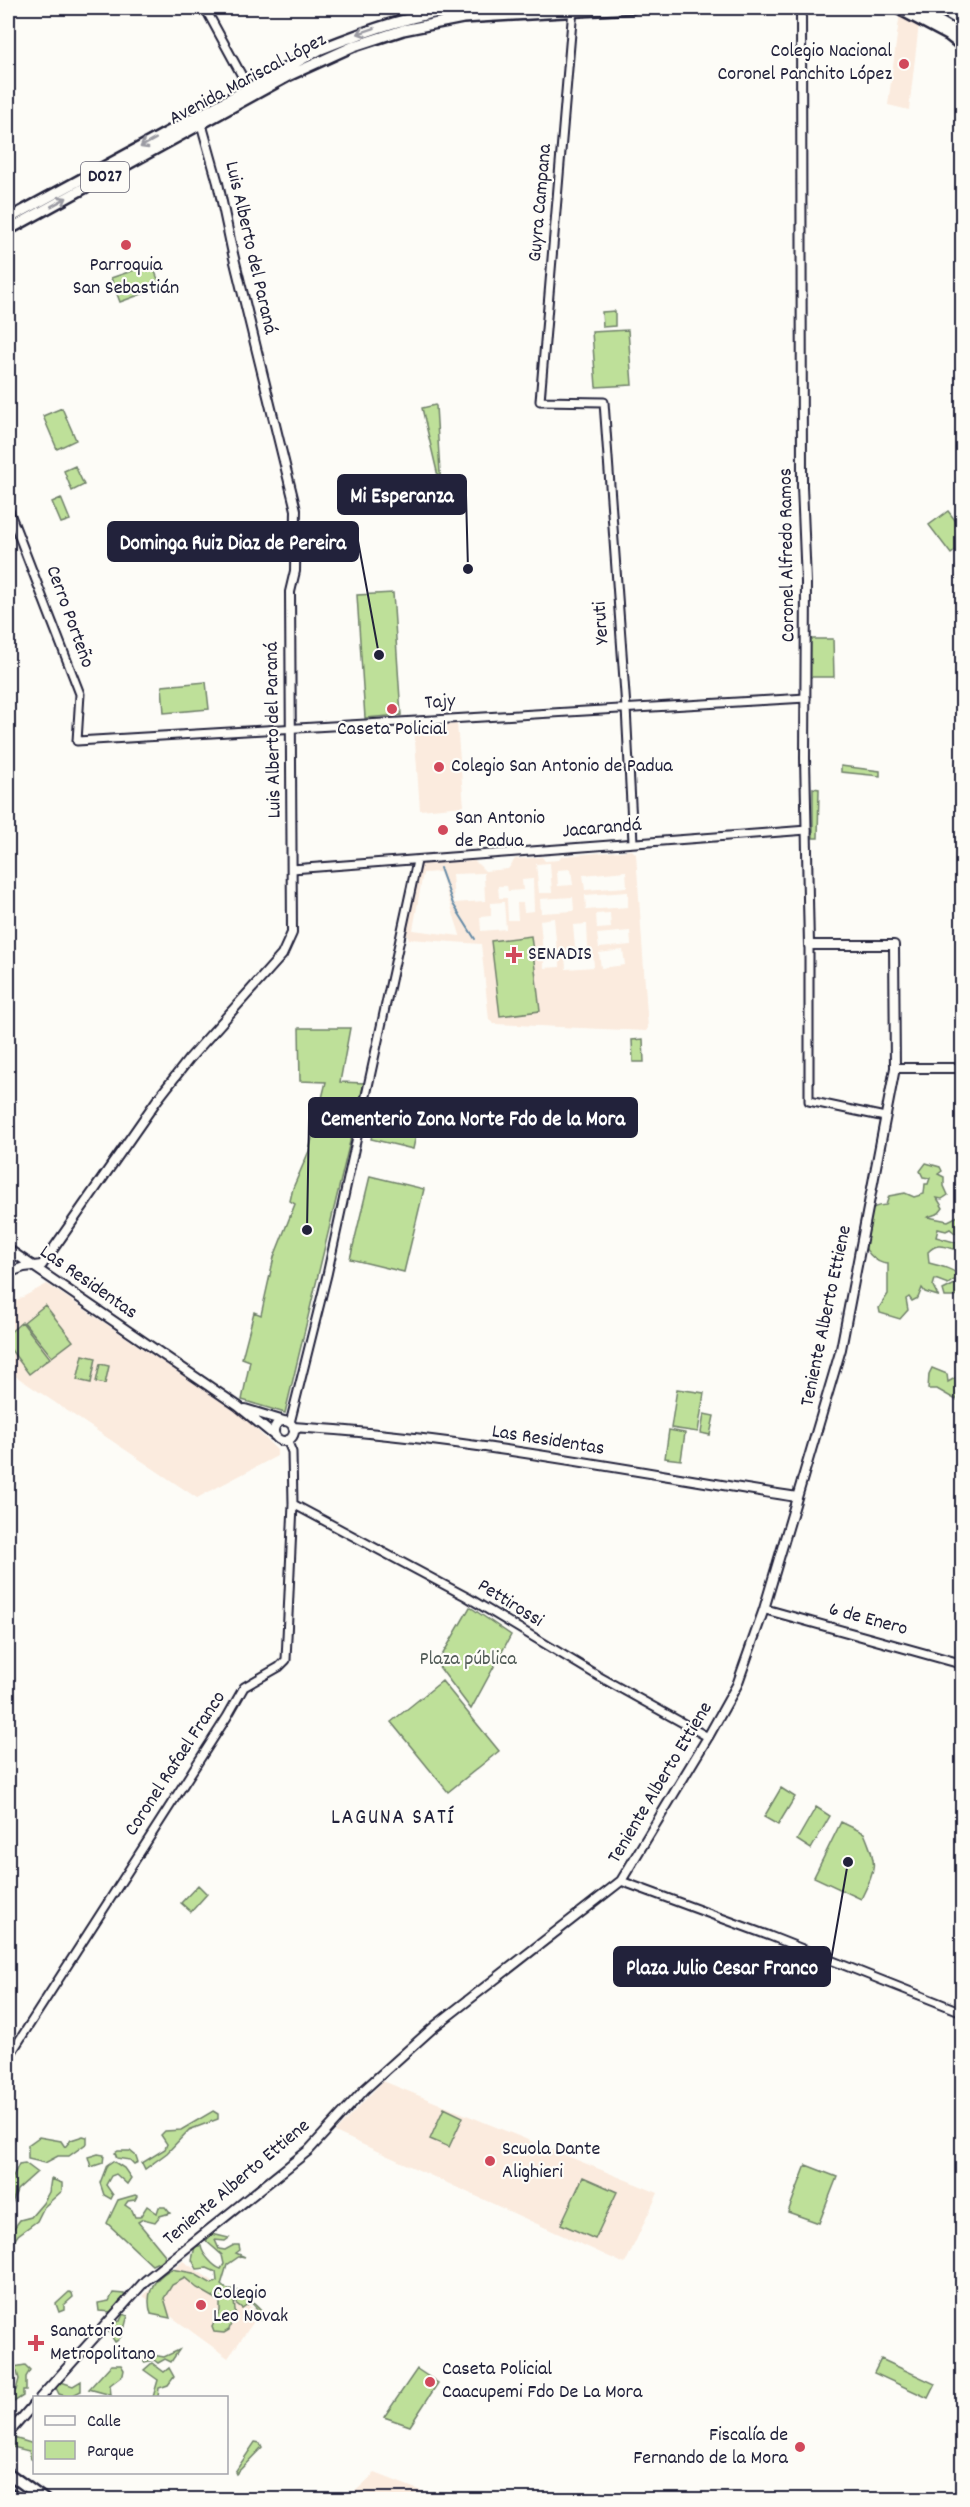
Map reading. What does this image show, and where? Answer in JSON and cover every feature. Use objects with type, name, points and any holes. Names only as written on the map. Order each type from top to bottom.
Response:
[{"type":"highway","name":"Avenida Mariscal López","points":[[8,230],[200,119],[248,87],[321,49],[365,32],[422,16],[470,8]]},
{"type":"highway","name":"Avenida Mariscal López","points":[[8,219],[200,119],[325,58],[383,36],[463,18],[573,9],[632,8]]},
{"type":"highway","points":[[897,8],[948,35],[963,46]]},
{"type":"highway","points":[[916,8],[963,35]]},
{"type":"highway","points":[[8,2473],[45,2499]]},
{"type":"main road","name":"Coronel Alfredo Ramos","points":[[801,8],[809,945]]},
{"type":"main road","name":"Luis Alberto del Paraná","points":[[34,1266],[42,1265],[117,1155],[189,1059],[288,947],[293,927],[289,730],[290,592],[295,571],[296,510],[200,119]]},
{"type":"main road","name":"Teniente Alberto Ettiene","points":[[41,2396],[145,2281],[309,2150],[364,2089],[435,2026],[621,1881],[737,1685],[764,1609],[841,1349],[895,1068],[894,945],[809,945]]},
{"type":"main road","points":[[895,1068],[963,1068]]},
{"type":"main road","name":"Las Residentas","points":[[8,1249],[238,1406],[276,1437]]},
{"type":"main road","points":[[8,1273],[34,1266]]},
{"type":"main road","name":"Las Residentas","points":[[238,1406],[289,1424],[505,1450],[797,1497]]},
{"type":"main road","points":[[289,1424],[293,1433],[287,1440],[276,1437],[274,1431],[276,1425],[289,1424]]},
{"type":"main road","name":"6 de Enero","points":[[764,1609],[963,1664]]},
{"type":"main road","points":[[8,2434],[33,2405]]},
{"type":"street","points":[[205,8],[248,87]]},
{"type":"street","name":"Guyra Campana","points":[[573,9],[540,401],[604,402]]},
{"type":"street","name":"Yeruti","points":[[604,402],[626,708],[633,842]]},
{"type":"street","name":"Cerro Porteño","points":[[8,508],[26,549],[80,694],[77,741]]},
{"type":"street","name":"Tajy","points":[[77,741],[806,698]]},
{"type":"street","name":"Jacarandá","points":[[292,869],[807,830]]},
{"type":"street","points":[[289,1424],[327,1275],[417,861]]},
{"type":"street","name":"Coronel Alfredo Ramos","points":[[809,945],[809,1101],[885,1117]]},
{"type":"street","name":"Coronel Rafael Franco","points":[[8,2058],[244,1687],[279,1667],[286,1660],[293,1504],[292,1452],[287,1440]]},
{"type":"street","name":"Pettirossi","points":[[293,1504],[467,1597],[572,1661],[708,1737]]},
{"type":"street","points":[[621,1881],[770,1936],[963,2012]]},
{"type":"shaded area","name":"Colegio Nacional Coronel Panchito López","points":[[900,12],[919,24],[909,110],[888,105]]},
{"type":"shaded area","name":"Colegio San Antonio de Padua","points":[[457,724],[464,806],[420,810],[414,727]]},
{"type":"shaded area","points":[[632,850],[636,854],[648,1028],[646,1031],[494,1024],[489,1020],[481,944],[409,939],[406,934],[417,866],[420,864],[475,861],[485,871],[508,869],[515,859],[542,857],[545,861],[559,860],[562,856]],"holes":[[[550,863],[552,893],[539,893],[536,864]],[[571,869],[573,885],[558,886],[557,870]],[[626,871],[627,887],[585,890],[583,875]],[[440,872],[460,936],[413,930],[423,873]],[[484,873],[485,901],[454,903],[452,874]],[[533,879],[534,911],[524,912],[523,903],[517,903],[518,920],[508,920],[507,898],[499,898],[498,886],[507,886],[508,891],[523,890],[522,880]],[[628,892],[628,907],[586,910],[585,895]],[[573,897],[574,911],[541,913],[540,899]],[[504,902],[506,929],[481,931],[480,917],[491,916],[491,903]],[[610,913],[611,928],[597,929],[596,914]],[[554,918],[557,951],[543,953],[540,920]],[[587,924],[588,948],[575,948],[573,925]],[[630,931],[631,945],[599,948],[597,934]],[[623,950],[625,965],[601,968],[599,953]],[[593,953],[594,967],[566,969],[565,955]],[[560,957],[560,967],[544,968],[544,958]]]},
{"type":"shaded area","points":[[47,1284],[244,1417],[277,1450],[277,1456],[197,1498],[8,1371],[8,1305]]},
{"type":"shaded area","name":"Scuola Dante Alighieri","points":[[383,2081],[658,2193],[625,2264],[335,2132]]},
{"type":"shaded area","name":"Colegio Leo Novak","points":[[183,2261],[260,2313],[228,2358],[143,2296]]},
{"type":"shaded area","points":[[375,2473],[442,2499],[347,2499]]},
{"type":"green space","points":[[512,8],[564,8],[432,20],[431,18],[455,13]]},
{"type":"green space","points":[[152,264],[161,287],[120,302],[111,278]]},
{"type":"green space","points":[[615,311],[615,326],[603,327],[602,312]]},
{"type":"green space","points":[[628,330],[632,385],[596,387],[592,332]]},
{"type":"green space","points":[[436,406],[441,489],[422,408]]},
{"type":"green space","points":[[62,408],[76,440],[57,449],[43,416]]},
{"type":"green space","points":[[75,466],[84,485],[72,491],[64,471]]},
{"type":"green space","points":[[61,498],[70,520],[61,523],[52,502]]},
{"type":"green space","points":[[948,511],[962,529],[962,545],[951,554],[929,525]]},
{"type":"green space","points":[[393,593],[401,715],[365,718],[357,595]]},
{"type":"green space","points":[[809,639],[833,639],[834,677],[810,677]]},
{"type":"green space","points":[[206,682],[209,709],[164,713],[162,686]]},
{"type":"green space","points":[[841,766],[880,771],[880,776],[841,772]]},
{"type":"green space","points":[[813,788],[819,789],[818,838],[813,838]]},
{"type":"green space","points":[[531,936],[540,1011],[500,1016],[491,941]]},
{"type":"green space","points":[[299,1028],[350,1028],[340,1082],[364,1083],[285,1413],[242,1400],[250,1361],[242,1358],[254,1312],[261,1315],[274,1257],[295,1204],[290,1201],[293,1188],[309,1151],[326,1082],[300,1081]]},
{"type":"green space","points":[[643,1039],[644,1062],[633,1062],[632,1040]]},
{"type":"green space","points":[[376,1117],[418,1126],[413,1149],[371,1139]]},
{"type":"green space","points":[[926,1163],[940,1167],[942,1171],[938,1174],[944,1177],[944,1186],[948,1195],[942,1199],[937,1198],[943,1208],[939,1213],[928,1217],[948,1221],[962,1214],[962,1231],[955,1233],[950,1229],[946,1231],[938,1229],[936,1237],[958,1243],[958,1250],[942,1246],[935,1247],[928,1252],[929,1263],[951,1270],[962,1277],[962,1292],[955,1297],[945,1297],[943,1290],[957,1283],[954,1280],[948,1284],[935,1279],[933,1286],[938,1296],[925,1292],[922,1288],[918,1298],[912,1301],[909,1297],[906,1299],[908,1310],[900,1319],[880,1313],[879,1308],[888,1294],[888,1264],[870,1255],[860,1235],[860,1224],[864,1215],[872,1208],[886,1205],[889,1196],[905,1193],[914,1197],[924,1194],[925,1184],[928,1184],[930,1178],[923,1177],[920,1171]]},
{"type":"green space","points":[[370,1176],[424,1189],[404,1272],[350,1259]]},
{"type":"green space","points":[[45,1305],[73,1341],[52,1357],[24,1322]]},
{"type":"green space","points":[[22,1322],[50,1358],[29,1374],[8,1346],[8,1334]]},
{"type":"green space","points":[[83,1355],[96,1358],[91,1383],[77,1380]]},
{"type":"green space","points":[[100,1364],[109,1366],[105,1384],[96,1382]]},
{"type":"green space","points":[[932,1368],[947,1374],[948,1382],[962,1374],[962,1398],[958,1396],[956,1400],[937,1389],[928,1389],[929,1374]]},
{"type":"green space","points":[[677,1389],[704,1393],[698,1432],[671,1428]]},
{"type":"green space","points":[[704,1414],[714,1416],[710,1435],[701,1433]]},
{"type":"green space","points":[[669,1430],[685,1433],[681,1460],[665,1458]]},
{"type":"green space","name":"Plaza pública","points":[[470,1607],[511,1635],[471,1709],[437,1664]]},
{"type":"green space","points":[[442,1681],[499,1751],[448,1792],[391,1722]]},
{"type":"green space","points":[[781,1788],[795,1797],[778,1825],[764,1817]]},
{"type":"green space","points":[[816,1807],[830,1816],[811,1849],[797,1840]]},
{"type":"green space","points":[[841,1822],[864,1833],[872,1853],[872,1873],[861,1899],[814,1877]]},
{"type":"green space","points":[[198,1885],[207,1894],[191,1912],[181,1903]]},
{"type":"green space","points":[[444,2108],[463,2117],[449,2147],[430,2139]]},
{"type":"green space","points":[[213,2111],[218,2114],[218,2119],[189,2130],[167,2153],[145,2169],[142,2163],[165,2149],[167,2144],[161,2135],[165,2131],[181,2130]]},
{"type":"green space","points":[[39,2137],[61,2141],[65,2147],[71,2140],[87,2137],[87,2143],[69,2156],[58,2156],[45,2163],[28,2159],[28,2145]]},
{"type":"green space","points":[[130,2151],[136,2156],[138,2162],[134,2164],[130,2160],[117,2158],[115,2153]]},
{"type":"green space","points":[[104,2155],[103,2163],[91,2167],[88,2157]]},
{"type":"green space","points":[[113,2161],[124,2168],[131,2178],[127,2184],[116,2174],[111,2176],[106,2185],[113,2195],[111,2199],[104,2195],[100,2183],[107,2165]]},
{"type":"green space","points":[[25,2163],[37,2172],[17,2190],[12,2203],[8,2206],[8,2187],[19,2164]]},
{"type":"green space","points":[[806,2165],[837,2177],[819,2223],[788,2212]]},
{"type":"green space","points":[[583,2177],[617,2192],[595,2239],[561,2224]]},
{"type":"green space","points":[[51,2179],[62,2183],[62,2191],[44,2207],[37,2221],[8,2245],[8,2228],[14,2228],[20,2220],[31,2217],[49,2192]]},
{"type":"green space","points":[[137,2196],[135,2200],[128,2201],[125,2205],[132,2210],[135,2217],[140,2217],[147,2206],[157,2213],[159,2207],[165,2207],[170,2213],[160,2216],[155,2222],[143,2219],[138,2222],[165,2255],[163,2260],[152,2265],[107,2223],[118,2200]]},
{"type":"green space","points":[[212,2234],[229,2238],[225,2241],[215,2240],[219,2249],[225,2250],[239,2245],[240,2250],[236,2253],[245,2257],[240,2256],[227,2265],[221,2285],[227,2289],[239,2291],[253,2302],[261,2310],[260,2320],[254,2320],[257,2309],[251,2302],[242,2308],[234,2302],[236,2317],[232,2320],[229,2330],[224,2333],[214,2332],[212,2327],[220,2311],[220,2301],[185,2278],[172,2285],[164,2298],[170,2318],[151,2314],[149,2300],[152,2288],[159,2277],[171,2269],[193,2273],[212,2284],[217,2281],[216,2272],[207,2268],[197,2269],[192,2260],[195,2246],[201,2246],[209,2260],[221,2269],[224,2264],[222,2255],[206,2241]]},
{"type":"green space","points":[[69,2292],[73,2297],[64,2305],[64,2310],[59,2312],[56,2304]]},
{"type":"green space","points":[[113,2293],[124,2294],[125,2300],[119,2302],[112,2312],[99,2311],[98,2303],[109,2301]]},
{"type":"green space","points":[[123,2314],[128,2316],[122,2334],[115,2342],[108,2331],[115,2322],[120,2321]]},
{"type":"green space","points":[[179,2350],[171,2362],[165,2359],[158,2363],[154,2360],[144,2362],[143,2358],[147,2354],[164,2357]]},
{"type":"green space","points":[[8,2359],[11,2359],[14,2367],[25,2365],[30,2370],[26,2377],[26,2390],[23,2390],[23,2396],[9,2405],[8,2394],[16,2390],[19,2379],[17,2372],[9,2372],[15,2379],[8,2390]]},
{"type":"green space","points":[[881,2359],[935,2384],[928,2398],[874,2373]]},
{"type":"green space","points":[[152,2363],[164,2372],[169,2368],[174,2377],[168,2385],[159,2388],[158,2396],[153,2396],[158,2380],[144,2370]]},
{"type":"green space","points":[[111,2365],[121,2365],[124,2370],[123,2375],[110,2385],[111,2395],[89,2389]]},
{"type":"green space","points":[[417,2369],[438,2383],[410,2426],[384,2417]]},
{"type":"green space","points":[[58,2381],[73,2386],[81,2381],[81,2391],[66,2396],[59,2394],[55,2386]]},
{"type":"green space","points":[[14,2438],[33,2444],[33,2460],[29,2451],[13,2447],[8,2453],[8,2442]]},
{"type":"green space","points":[[255,2442],[260,2443],[262,2447],[236,2474],[235,2472]]},
{"type":"waterway","points":[[440,868],[453,904],[475,939]]},
{"type":"place","name":"Colegio Nacional Coronel Panchito López","points":[[904,64]]},
{"type":"place","name":"Parroquia San Sebastián","points":[[126,245]]},
{"type":"place","name":"Mi Esperanza","points":[[468,569]]},
{"type":"place","name":"Dominga Ruiz Diaz de Pereira","points":[[379,655]]},
{"type":"place","name":"Caseta Policial","points":[[392,709]]},
{"type":"place","name":"Colegio San Antonio de Padua","points":[[439,767]]},
{"type":"place","name":"San Antonio de Padua","points":[[443,830]]},
{"type":"place","name":"SENADIS","points":[[514,955]]},
{"type":"place","name":"Cementerio Zona Norte Fdo de la Mora","points":[[307,1230]]},
{"type":"place","name":"Plaza Julio Cesar Franco","points":[[848,1862]]},
{"type":"place","name":"Scuola Dante Alighieri","points":[[490,2161]]},
{"type":"place","name":"Colegio Leo Novak","points":[[201,2305]]},
{"type":"place","name":"Sanatorio Metropolitano","points":[[36,2343]]},
{"type":"place","name":"Caseta Policial Caacupemi Fdo De La Mora","points":[[430,2382]]},
{"type":"place","name":"Fiscalía de Fernando de la Mora","points":[[800,2447]]},
{"type":"district","name":"LAGUNA SATÍ","points":[[393,1818]]}]
